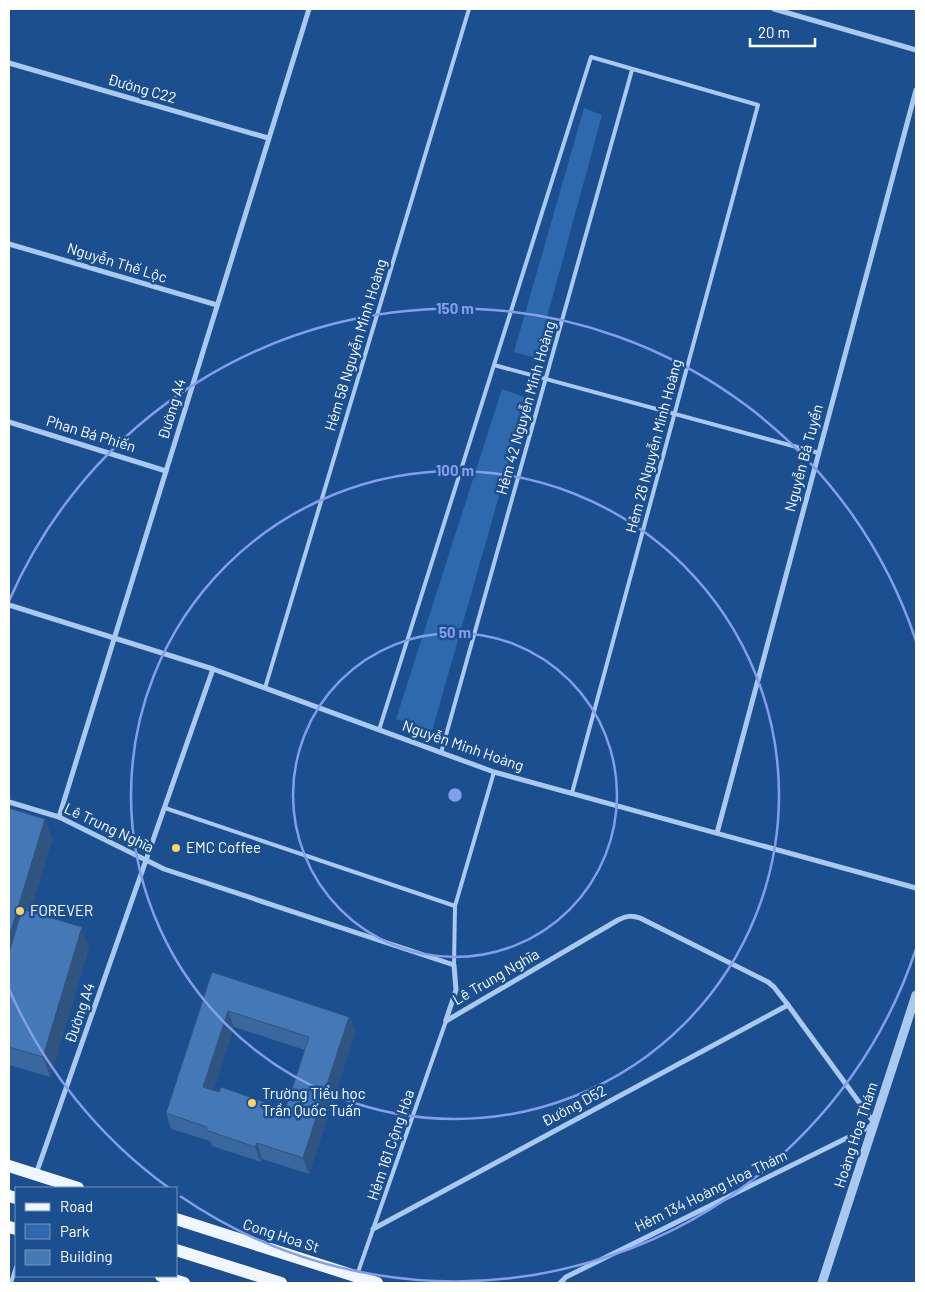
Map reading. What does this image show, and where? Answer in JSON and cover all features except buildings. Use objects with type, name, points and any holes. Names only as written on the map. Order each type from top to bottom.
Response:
[{"type":"main road","points":[[9,1166],[75,1187]]},
{"type":"main road","name":"Cong Hoa St","points":[[178,1220],[377,1283]]},
{"type":"main road","points":[[178,1251],[281,1283]]},
{"type":"main road","points":[[164,1277],[184,1283]]},
{"type":"street","name":"Đường A4","points":[[59,818],[309,9]]},
{"type":"street","points":[[774,9],[916,50]]},
{"type":"street","name":"Đường C22","points":[[9,63],[268,138]]},
{"type":"street","name":"Nguyễn Bá Tuyển","points":[[717,833],[916,90]]},
{"type":"street","name":"Nguyễn Thế Lộc","points":[[9,244],[217,306]]},
{"type":"street","name":"Phan Bá Phiến","points":[[9,422],[166,471]]},
{"type":"street","name":"Nguyễn Minh Hoàng","points":[[9,605],[213,669],[494,772],[916,888]]},
{"type":"street","name":"Đường A4","points":[[36,1175],[213,669]]},
{"type":"street","name":"Lê Trung Nghĩa","points":[[9,802],[59,818],[164,868],[454,965],[456,990],[446,1021]]},
{"type":"street","name":"Lê Trung Nghĩa","points":[[446,1021],[618,920],[632,916],[640,918],[760,977],[774,987],[874,1124]]},
{"type":"street","name":"Hoàng Hoa Thám","points":[[822,1283],[916,995]]},
{"type":"street","name":"Đường D52","points":[[373,1229],[788,1005]]},
{"type":"street","name":"Hẻm 134 Hoàng Hoa Thám","points":[[560,1283],[566,1277],[874,1124]]},
{"type":"lane","name":"Hẻm 58 Nguyễn Minh Hoàng","points":[[265,688],[469,9]]},
{"type":"lane","points":[[379,730],[591,57],[632,70]]},
{"type":"lane","name":"Hẻm 26 Nguyễn Minh Hoàng","points":[[572,793],[758,104],[632,70]]},
{"type":"lane","name":"Hẻm 42 Nguyễn Minh Hoàng","points":[[441,753],[632,70]]},
{"type":"lane","points":[[494,365],[819,453]]},
{"type":"lane","points":[[454,965],[455,906],[494,772]]},
{"type":"lane","points":[[165,808],[455,906]]},
{"type":"lane","name":"Hẻm 161 Cộng Hòa","points":[[356,1277],[446,1021]]},
{"type":"lane","points":[[11,1283],[15,1270]]},
{"type":"green space","points":[[584,108],[602,115],[536,358],[514,352]]},
{"type":"green space","points":[[502,389],[527,398],[432,731],[396,719]]},
{"type":"place","name":"EMC Coffee","points":[[176,848]]},
{"type":"place","name":"FOREVER","points":[[20,911]]},
{"type":"place","name":"Trường Tiểu học Trần Quốc Tuấn","points":[[252,1103]]}]
